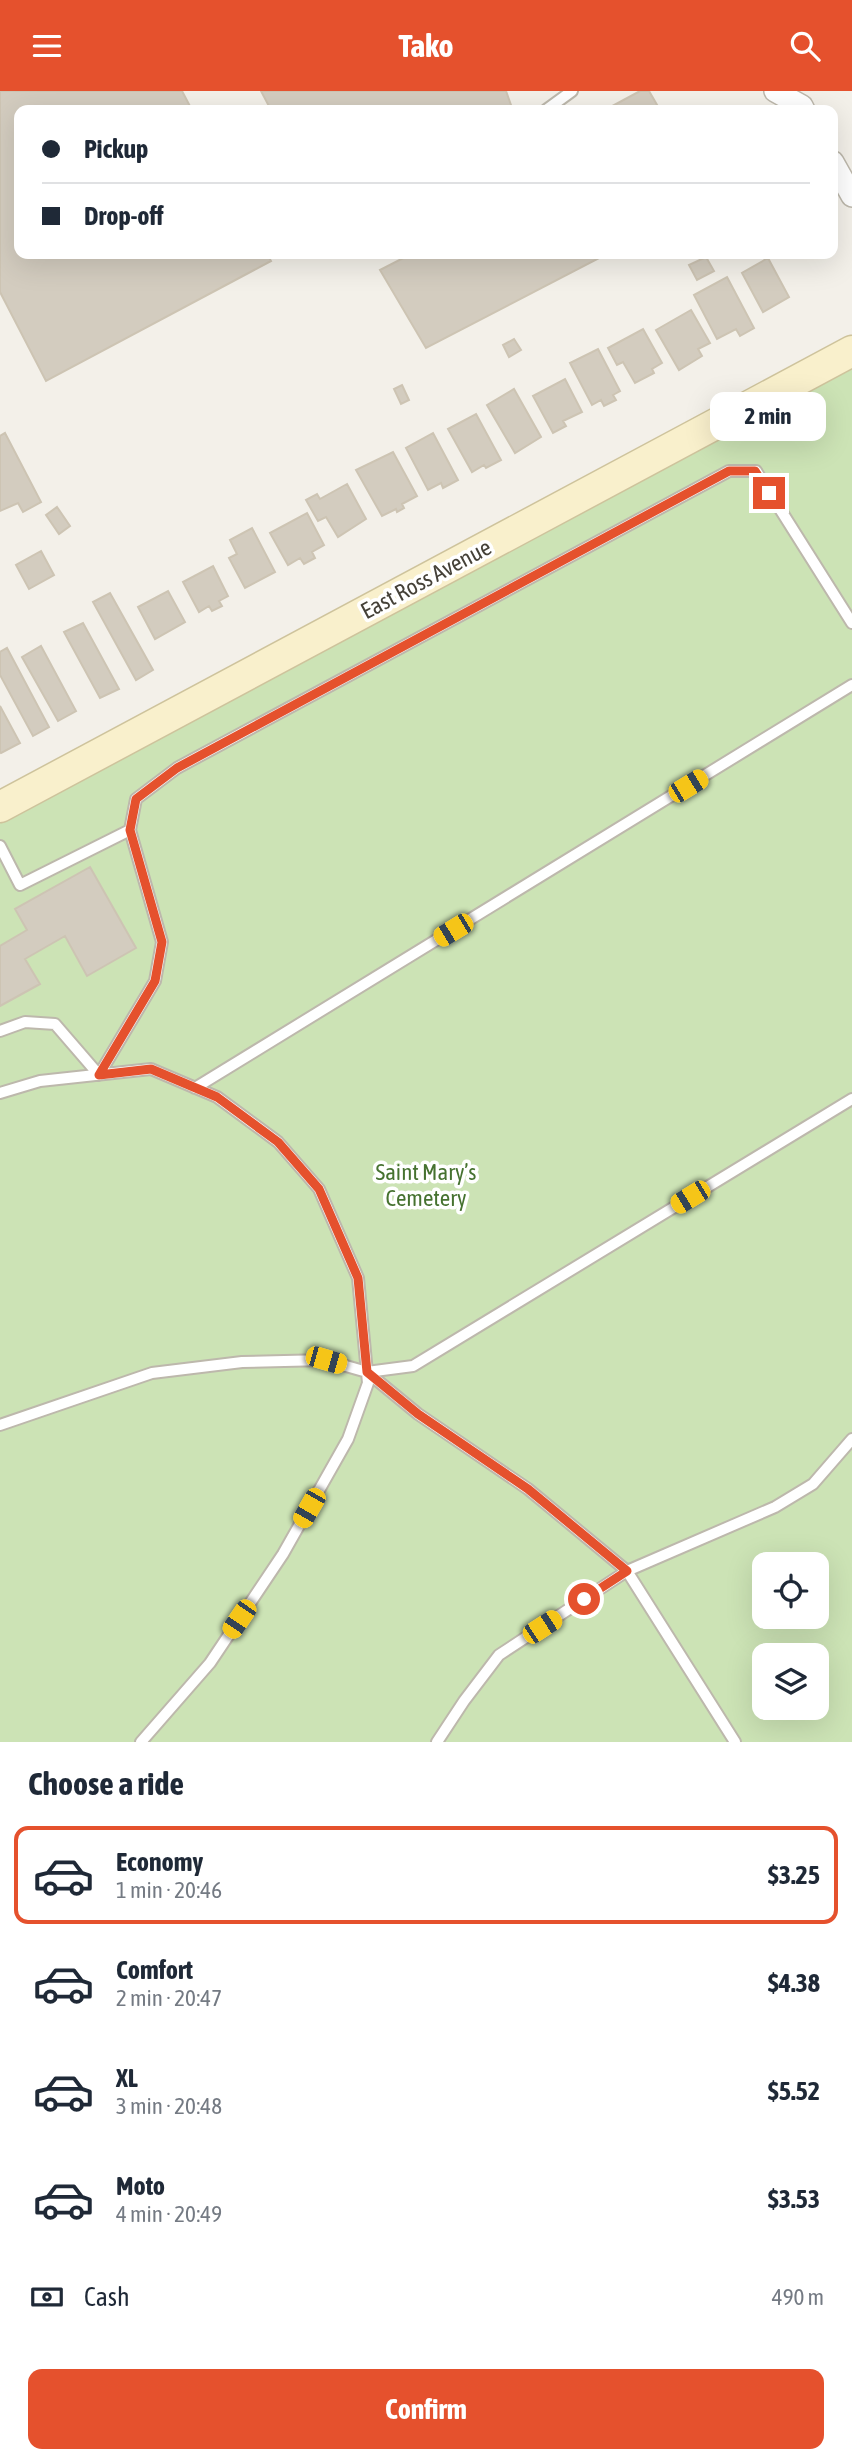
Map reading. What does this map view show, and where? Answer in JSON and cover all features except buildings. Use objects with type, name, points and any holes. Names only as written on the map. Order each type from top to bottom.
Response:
[{"type":"street","points":[[775,91],[800,105]]},
{"type":"street","points":[[841,167],[852,196]]},
{"type":"street","name":"East Ross Avenue","points":[[0,807],[852,351]]},
{"type":"lane","points":[[553,105],[572,91]]},
{"type":"lane","points":[[99,1075],[155,981],[162,942],[130,830],[136,799],[177,768],[729,471],[755,471],[852,623]]},
{"type":"lane","points":[[195,1088],[852,685]]},
{"type":"lane","points":[[0,846],[20,885],[130,830]]},
{"type":"lane","points":[[0,1031],[25,1022],[55,1024],[99,1075]]},
{"type":"lane","points":[[0,1093],[40,1081],[151,1069],[217,1097],[278,1142],[319,1189],[358,1278],[368,1383],[348,1439],[283,1554],[210,1663],[141,1742]]},
{"type":"lane","points":[[367,1372],[412,1366],[852,1099]]},
{"type":"lane","points":[[0,1425],[152,1373],[242,1362],[326,1360],[367,1372],[418,1414],[528,1489],[627,1571],[735,1742]]},
{"type":"lane","points":[[436,1742],[499,1655],[627,1571],[775,1507],[813,1484],[852,1439]]},
{"type":"green space","name":"Saint Mary’s Cemetery","points":[[852,351],[852,1742],[0,1742],[0,807]]},
{"type":"route","points":[[584,1599],[627,1571],[528,1489],[418,1414],[367,1372],[358,1278],[319,1189],[278,1142],[217,1097],[151,1069],[99,1075],[155,981],[162,942],[130,830],[136,799],[177,768],[729,471],[755,471],[769,493]]}]
